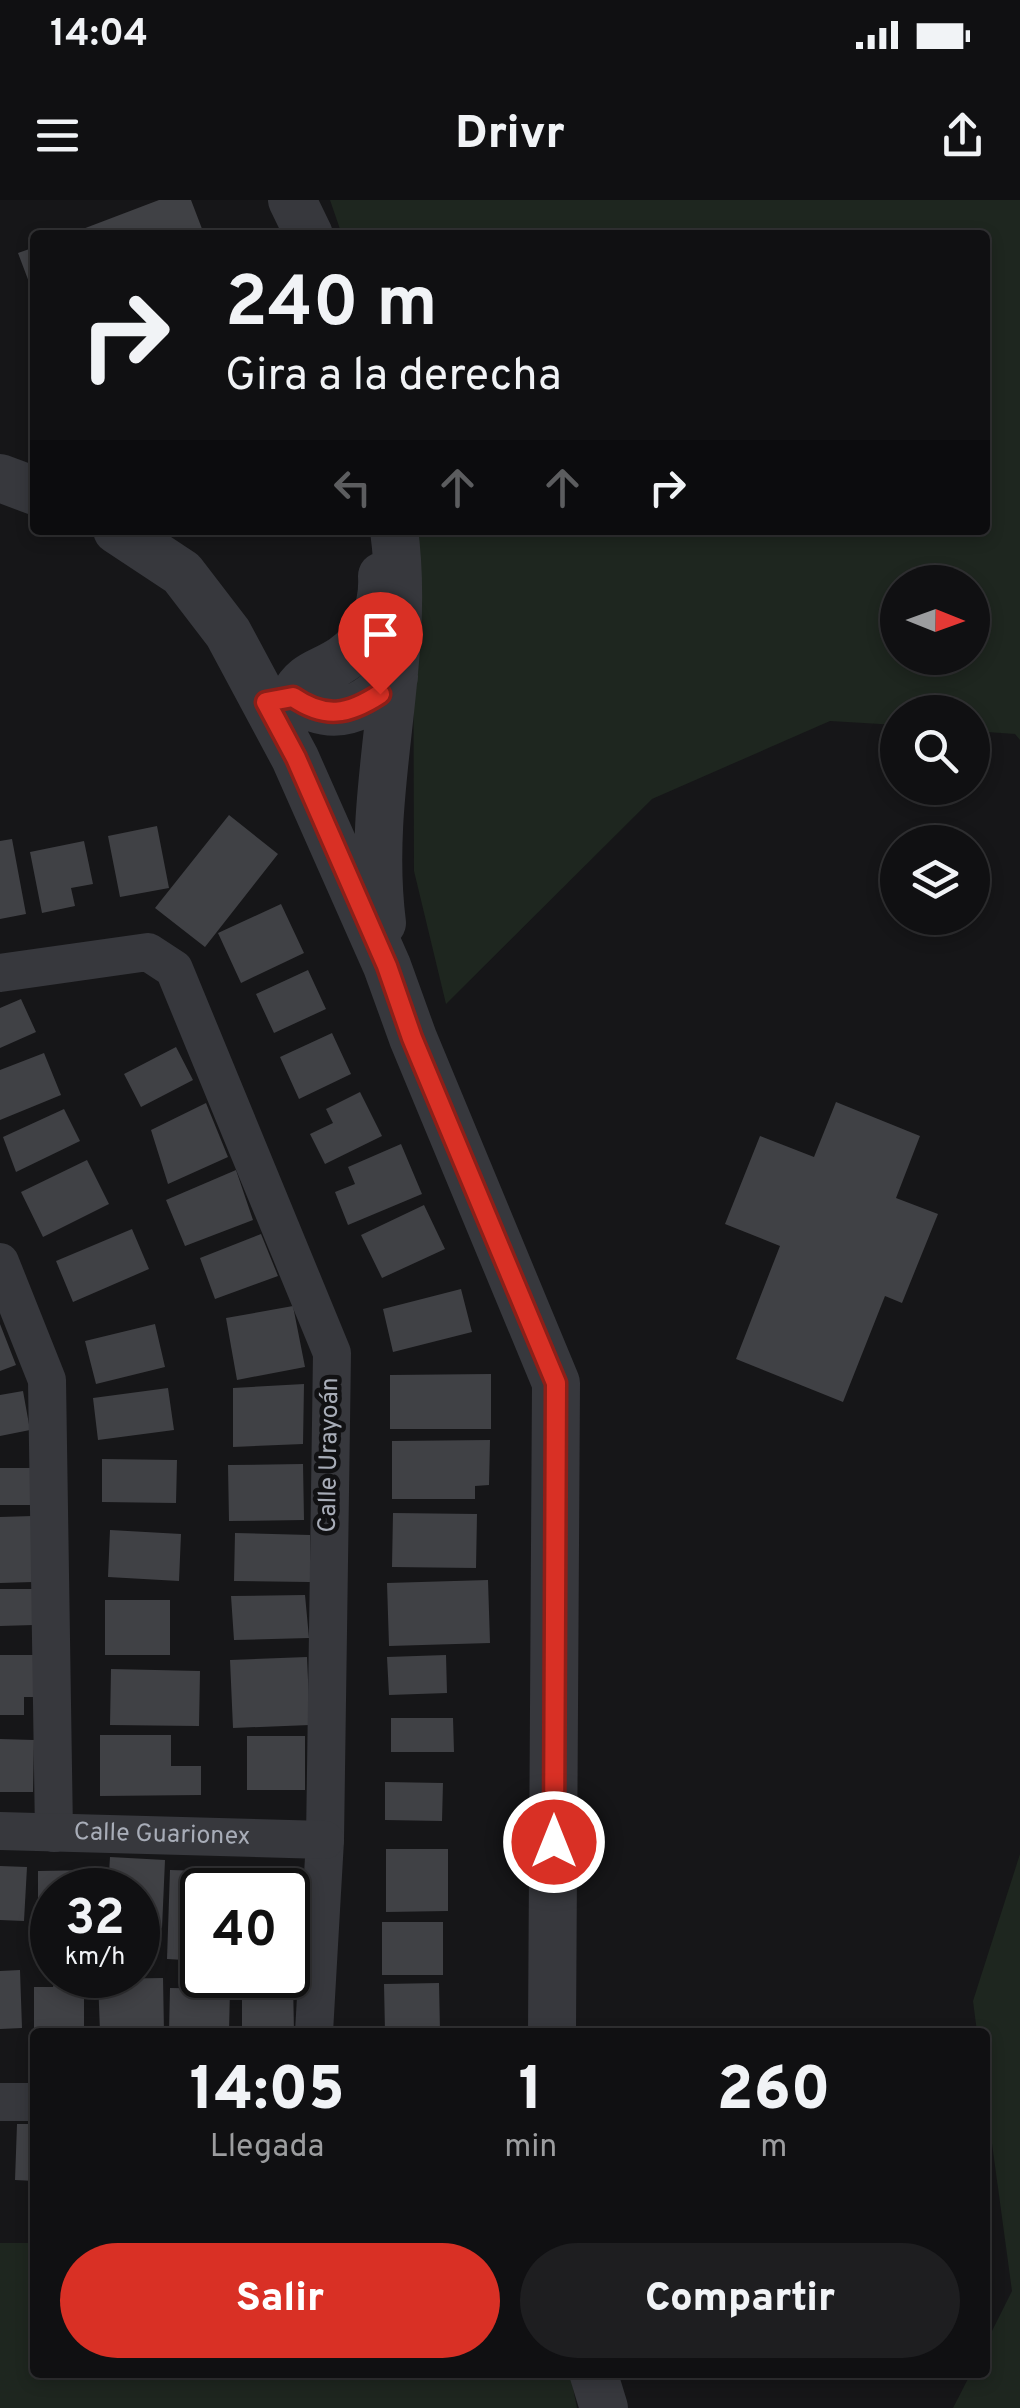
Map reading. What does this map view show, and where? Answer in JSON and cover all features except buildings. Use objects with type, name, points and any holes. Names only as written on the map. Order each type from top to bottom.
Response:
[{"type":"street","points":[[292,200],[307,230]]},
{"type":"street","points":[[0,478],[30,489]]},
{"type":"street","points":[[124,535],[182,574],[280,700],[296,758],[387,966],[412,1038],[556,1383],[552,2028]]},
{"type":"street","points":[[280,700],[302,680],[345,658],[377,617],[382,584],[380,535]]},
{"type":"street","points":[[387,966],[376,880],[380,785],[399,625],[394,535]]},
{"type":"street","points":[[280,700],[335,712],[360,707],[380,694],[394,678]]},
{"type":"street","name":"Calle Urayoán","points":[[0,972],[148,952],[174,969],[332,1352],[326,1840],[314,2028]]},
{"type":"street","points":[[0,1262],[47,1380],[54,1832]]},
{"type":"street","name":"Calle Guarionex","points":[[0,1832],[326,1840]]},
{"type":"street","points":[[0,2102],[30,2102]]},
{"type":"street","points":[[595,2378],[604,2408]]},
{"type":"shaded area","points":[[330,200],[1020,200],[1020,740],[1015,734],[990,732],[990,695],[880,695],[880,724],[830,721],[652,799],[446,1004],[414,871],[413,535],[990,535],[990,230],[340,230]]},
{"type":"shaded area","points":[[1020,1854],[1020,2408],[953,2408],[968,2378],[990,2378],[990,2335],[1012,2291],[990,2129],[990,2028],[976,2028],[973,2001]]},
{"type":"shaded area","points":[[0,2243],[30,2243],[30,2378],[571,2378],[577,2408],[0,2408]]},
{"type":"route","points":[[380,694],[360,707],[335,712],[312,710],[293,697],[266,702],[296,758],[387,966],[412,1038],[556,1383],[554,1842]]}]
